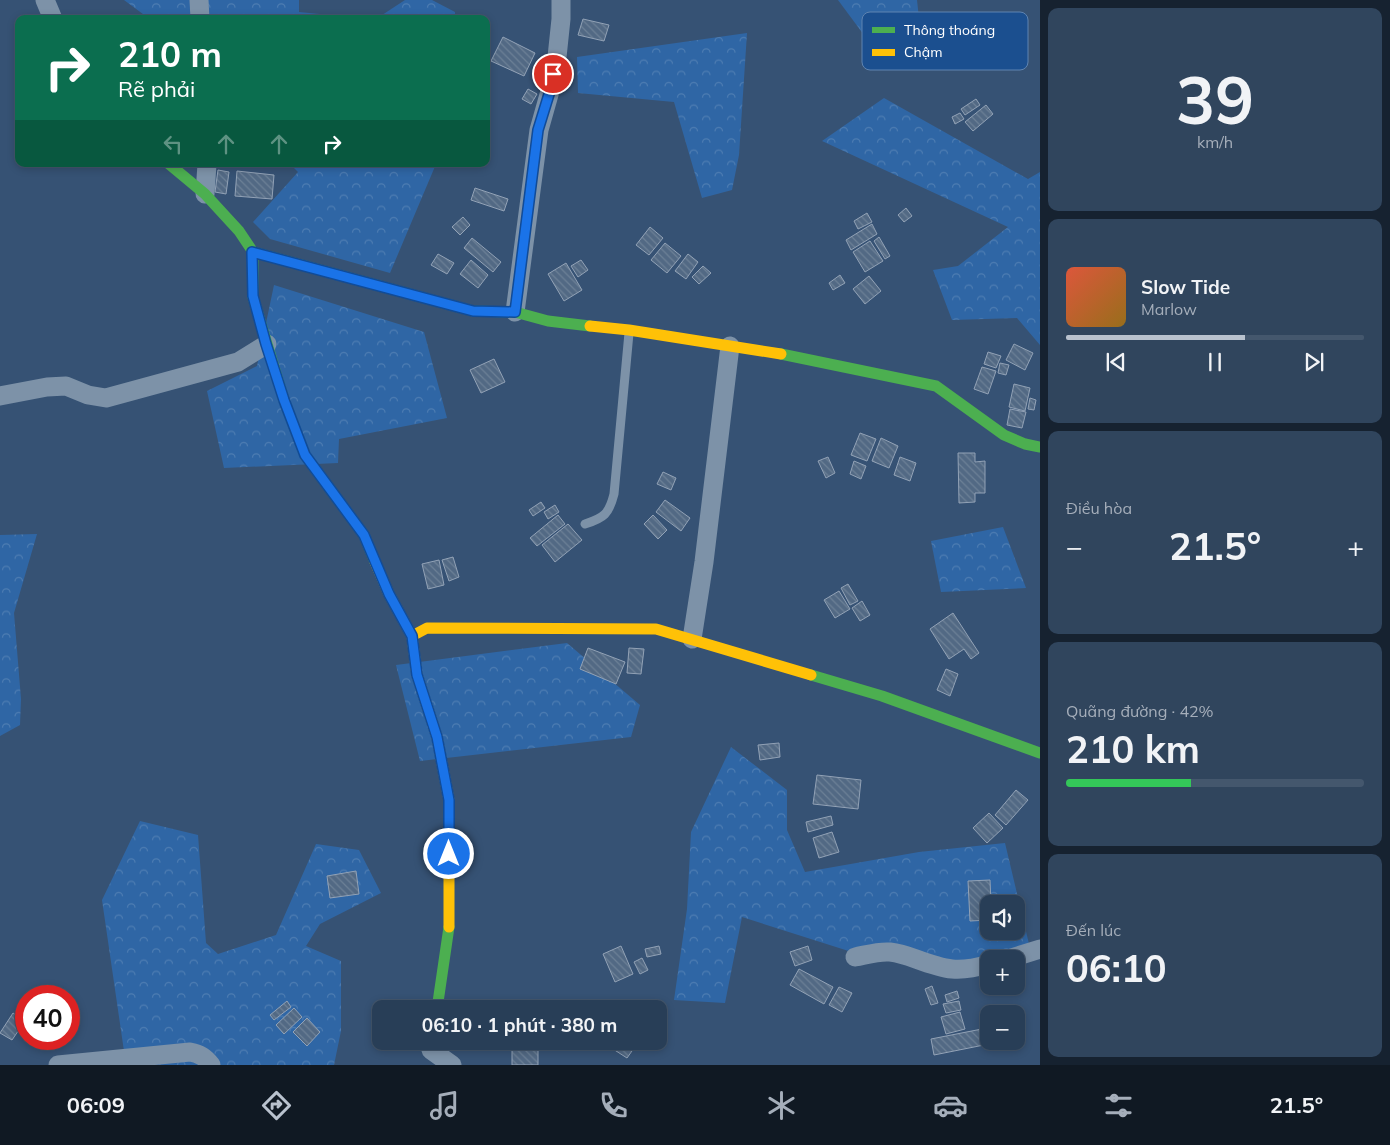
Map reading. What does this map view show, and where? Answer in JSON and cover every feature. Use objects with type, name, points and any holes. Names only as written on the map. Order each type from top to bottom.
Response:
[{"type":"street","points":[[45,0],[51,15]]},
{"type":"street","points":[[199,0],[200,15]]},
{"type":"street","points":[[515,312],[538,130],[550,91],[557,57],[561,0]]},
{"type":"street","points":[[173,167],[205,194],[238,231],[252,252],[253,296],[284,400],[305,455],[364,535],[389,594],[412,636],[417,675],[437,737],[449,800],[449,927],[438,1000]]},
{"type":"street","points":[[205,194],[207,167]]},
{"type":"street","points":[[252,252],[473,311],[515,312],[548,321],[629,330],[730,346],[936,386],[1004,435],[1026,444],[1040,447]]},
{"type":"street","points":[[0,396],[47,387],[66,386],[88,395],[106,398],[238,362],[266,344]]},
{"type":"street","points":[[692,639],[704,562],[730,346]]},
{"type":"street","points":[[412,636],[427,628],[656,629],[882,696],[1040,753]]},
{"type":"street","points":[[1025,954],[1040,949]]},
{"type":"street","points":[[855,957],[892,952],[936,966],[961,970],[980,967]]},
{"type":"street","points":[[58,1065],[190,1052],[198,1053],[205,1057],[211,1065]]},
{"type":"street","points":[[430,1052],[452,1065]]},
{"type":"lane","points":[[585,524],[603,516],[612,503],[629,330]]},
{"type":"green space","points":[[124,0],[299,0],[299,12],[329,15],[144,15]]},
{"type":"green space","points":[[405,0],[432,0],[455,12],[455,15],[382,15]]},
{"type":"green space","points":[[838,0],[917,0],[918,12],[862,12],[862,32]]},
{"type":"green space","points":[[747,33],[739,155],[732,190],[702,198],[674,102],[578,93],[577,57]]},
{"type":"green space","points":[[884,98],[1028,179],[1040,172],[1040,345],[1017,318],[952,320],[933,270],[958,266],[1008,227],[822,141]]},
{"type":"green space","points":[[293,167],[435,167],[390,273],[270,239],[253,222],[298,172]]},
{"type":"green space","points":[[274,285],[424,332],[447,418],[339,439],[338,463],[224,468],[207,391],[257,366]]},
{"type":"green space","points":[[1003,527],[1026,588],[941,592],[931,541]]},
{"type":"green space","points":[[37,534],[14,613],[21,699],[20,725],[0,736],[0,535]]},
{"type":"green space","points":[[567,643],[640,705],[631,737],[420,761],[396,665]]},
{"type":"green space","points":[[731,747],[787,790],[787,830],[805,872],[919,852],[1005,843],[1017,895],[980,895],[980,940],[1025,940],[1025,927],[1033,961],[1025,960],[1025,950],[980,950],[980,963],[858,954],[742,917],[725,1003],[674,1000],[687,909],[691,832]]},
{"type":"green space","points":[[140,821],[198,835],[206,943],[218,954],[276,935],[316,844],[359,850],[381,893],[320,924],[306,946],[341,961],[341,1031],[334,1065],[123,1065],[125,1058],[102,900]]},
{"type":"building","points":[[583,19],[609,25],[604,41],[578,35]]},
{"type":"building","points":[[503,37],[535,53],[524,76],[491,61]]},
{"type":"building","points":[[528,89],[537,94],[531,104],[522,99]]},
{"type":"building","points":[[976,99],[980,105],[965,115],[961,109]]},
{"type":"building","points":[[986,105],[993,114],[973,131],[965,122]]},
{"type":"building","points":[[960,113],[964,119],[955,124],[952,117]]},
{"type":"building","points":[[218,170],[229,172],[226,194],[215,192]]},
{"type":"building","points":[[237,171],[274,175],[272,199],[235,196]]},
{"type":"building","points":[[475,188],[508,199],[504,211],[471,200]]},
{"type":"building","points":[[906,208],[912,216],[904,222],[898,215]]},
{"type":"building","points":[[867,213],[872,222],[858,229],[854,221]]},
{"type":"building","points":[[463,217],[470,225],[460,235],[452,227]]},
{"type":"building","points":[[872,224],[877,234],[851,250],[846,240]]},
{"type":"building","points":[[650,227],[663,238],[649,255],[636,245]]},
{"type":"building","points":[[879,237],[890,256],[885,259],[874,241]]},
{"type":"building","points":[[472,238],[501,262],[493,272],[464,248]]},
{"type":"building","points":[[870,241],[883,261],[865,272],[853,252]]},
{"type":"building","points":[[665,243],[681,256],[667,273],[651,260]]},
{"type":"building","points":[[438,254],[454,263],[447,274],[431,265]]},
{"type":"building","points":[[688,254],[698,262],[686,279],[675,271]]},
{"type":"building","points":[[471,260],[488,275],[478,288],[460,274]]},
{"type":"building","points":[[581,260],[588,270],[578,277],[571,266]]},
{"type":"building","points":[[566,263],[582,290],[564,301],[548,274]]},
{"type":"building","points":[[703,266],[711,273],[699,284],[692,277]]},
{"type":"building","points":[[840,275],[845,283],[833,290],[829,283]]},
{"type":"building","points":[[869,276],[881,291],[865,304],[853,289]]},
{"type":"building","points":[[1014,344],[1033,353],[1025,370],[1006,360]]},
{"type":"building","points":[[988,352],[1001,356],[996,368],[984,364]]},
{"type":"building","points":[[494,359],[505,382],[481,393],[470,370]]},
{"type":"building","points":[[1000,363],[1009,365],[1006,375],[998,373]]},
{"type":"building","points":[[982,367],[996,371],[988,394],[974,389]]},
{"type":"building","points":[[1014,384],[1030,388],[1025,411],[1009,407]]},
{"type":"building","points":[[1030,398],[1036,400],[1034,410],[1028,409]]},
{"type":"building","points":[[1010,409],[1026,412],[1022,428],[1007,425]]},
{"type":"building","points":[[860,433],[876,439],[867,461],[851,455]]},
{"type":"building","points":[[881,438],[898,446],[889,468],[872,461]]},
{"type":"building","points":[[958,453],[975,453],[975,462],[985,461],[985,493],[975,493],[975,502],[959,503]]},
{"type":"building","points":[[828,457],[835,473],[826,478],[818,461]]},
{"type":"building","points":[[900,457],[916,463],[910,481],[894,475]]},
{"type":"building","points":[[854,461],[866,466],[861,479],[850,474]]},
{"type":"building","points":[[663,472],[676,478],[671,490],[657,484]]},
{"type":"building","points":[[665,500],[690,518],[681,531],[656,512]]},
{"type":"building","points":[[541,502],[545,508],[533,516],[529,510]]},
{"type":"building","points":[[555,505],[559,512],[548,519],[544,512]]},
{"type":"building","points":[[558,515],[565,524],[537,546],[530,538]]},
{"type":"building","points":[[653,515],[667,530],[658,539],[644,524]]},
{"type":"building","points":[[568,524],[582,540],[555,562],[542,545]]},
{"type":"building","points":[[453,557],[459,577],[449,581],[442,560]]},
{"type":"building","points":[[439,560],[444,585],[428,589],[422,564]]},
{"type":"building","points":[[848,584],[858,601],[850,605],[841,588]]},
{"type":"building","points":[[839,591],[850,609],[835,618],[824,600]]},
{"type":"building","points":[[862,601],[870,615],[860,621],[852,608]]},
{"type":"building","points":[[953,613],[979,653],[971,659],[964,649],[949,659],[930,629]]},
{"type":"building","points":[[588,648],[625,662],[616,684],[580,669]]},
{"type":"building","points":[[629,648],[644,649],[641,674],[627,673]]},
{"type":"building","points":[[946,669],[958,674],[950,696],[937,690]]},
{"type":"building","points":[[779,743],[780,757],[760,760],[758,745]]},
{"type":"building","points":[[817,775],[861,780],[858,809],[813,804]]},
{"type":"building","points":[[1016,790],[1028,800],[1006,825],[995,815]]},
{"type":"building","points":[[989,813],[1003,828],[987,843],[973,828]]},
{"type":"building","points":[[831,816],[833,825],[808,832],[806,822]]},
{"type":"building","points":[[832,832],[839,852],[819,858],[813,838]]},
{"type":"building","points":[[356,871],[359,894],[330,898],[327,876]]},
{"type":"building","points":[[990,880],[991,895],[980,895],[980,920],[970,921],[968,881]]},
{"type":"building","points":[[621,946],[633,974],[615,982],[603,954]]},
{"type":"building","points":[[659,946],[661,954],[647,957],[645,949]]},
{"type":"building","points":[[808,946],[812,960],[795,966],[790,952]]},
{"type":"building","points":[[642,958],[648,970],[640,974],[634,962]]},
{"type":"building","points":[[799,969],[833,987],[824,1004],[790,985]]},
{"type":"building","points":[[932,986],[938,1003],[931,1005],[925,989]]},
{"type":"building","points":[[839,987],[852,993],[842,1012],[829,1005]]},
{"type":"building","points":[[957,991],[959,998],[947,1002],[945,995]]},
{"type":"building","points":[[287,1001],[291,1007],[274,1020],[270,1015]]},
{"type":"building","points":[[959,1001],[961,1010],[946,1013],[943,1004]]},
{"type":"building","points":[[294,1008],[302,1017],[284,1034],[276,1025]]},
{"type":"building","points":[[960,1012],[965,1029],[946,1034],[941,1017]]},
{"type":"building","points":[[13,1013],[15,1014],[15,1036],[12,1040],[0,1033]]},
{"type":"building","points":[[307,1018],[320,1032],[307,1046],[293,1032]]},
{"type":"building","points":[[980,1029],[980,1046],[934,1055],[931,1039]]},
{"type":"building","points":[[512,1050],[538,1050],[538,1065],[512,1065]]},
{"type":"building","points":[[615,1050],[633,1050],[627,1058]]},
{"type":"traffic: fast","points":[[173,167],[205,194],[239,231],[253,252],[253,297],[284,400],[305,455],[364,535],[375,562]]},
{"type":"traffic: fast","points":[[253,252],[473,311],[515,312],[548,321],[590,326]]},
{"type":"traffic: fast","points":[[781,354],[936,386],[1004,435],[1025,444],[1040,447]]},
{"type":"traffic: fast","points":[[811,675],[882,696],[1040,753]]},
{"type":"traffic: fast","points":[[438,1000],[449,927]]},
{"type":"traffic: slow","points":[[590,326],[629,330],[781,354]]},
{"type":"traffic: slow","points":[[375,562],[389,594],[412,636],[417,675],[437,737],[449,800],[449,927]]},
{"type":"traffic: slow","points":[[412,636],[427,628],[656,629],[811,675]]},
{"type":"route","points":[[449,854],[449,800],[437,737],[417,675],[412,636],[389,594],[364,535],[305,455],[284,400],[253,296],[252,252],[473,311],[515,312],[538,130],[550,91],[553,74]]}]
